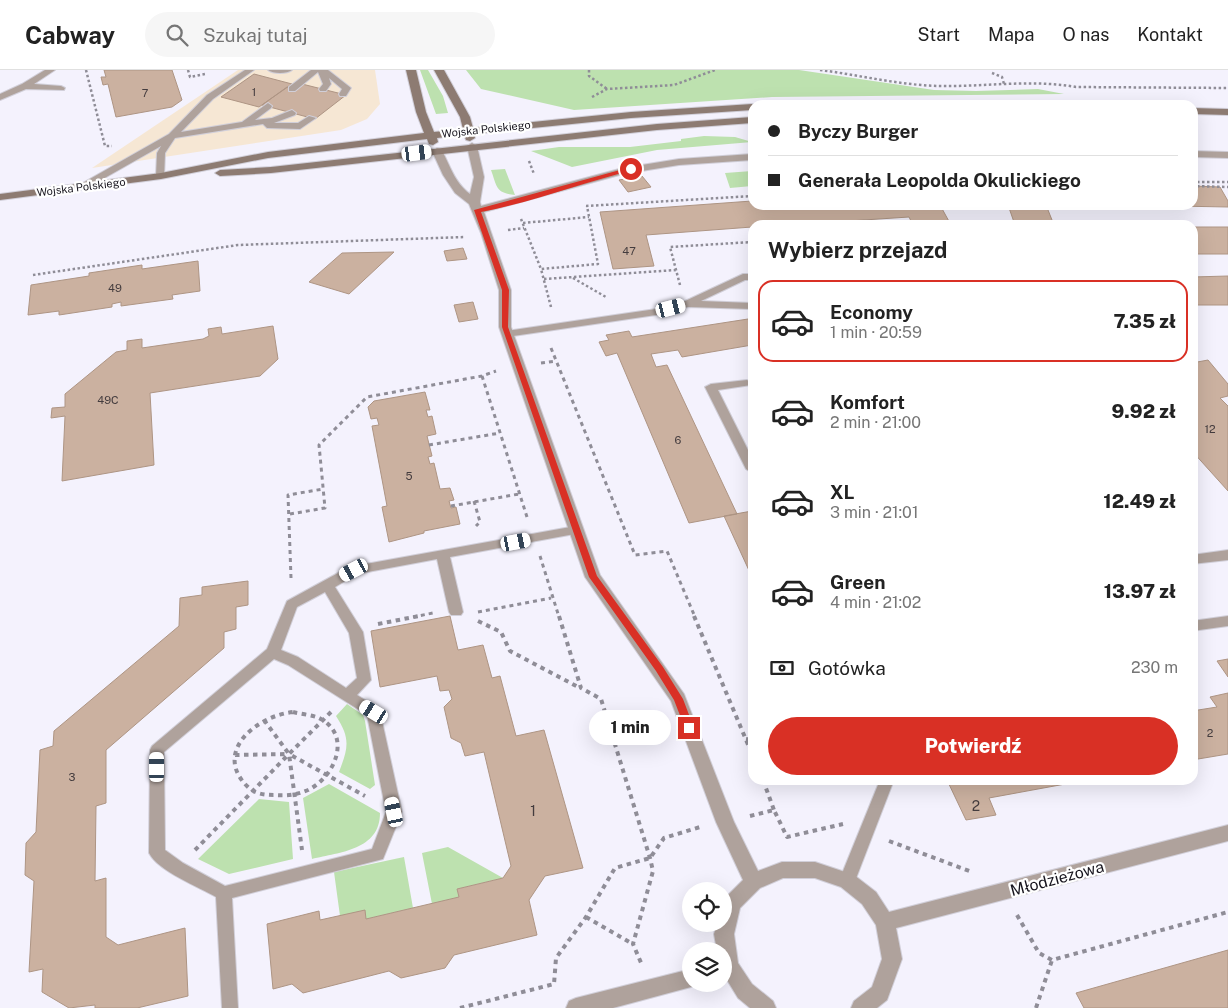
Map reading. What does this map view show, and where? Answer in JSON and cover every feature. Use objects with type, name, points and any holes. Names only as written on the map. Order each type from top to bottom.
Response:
[{"type":"main road","points":[[411,70],[421,112],[437,151]]},
{"type":"main road","points":[[439,70],[464,114],[472,146]]},
{"type":"main road","name":"Wojska Polskiego","points":[[0,197],[161,176],[268,155],[430,135],[631,115],[748,107]]},
{"type":"main road","points":[[1198,111],[1228,112]]},
{"type":"main road","name":"Wojska Polskiego","points":[[161,176],[271,170],[472,146],[748,120]]},
{"type":"street","points":[[472,146],[479,177],[476,206]]},
{"type":"street","points":[[437,151],[448,175],[460,191],[476,206],[487,234],[505,290],[505,327],[507,334],[593,577],[678,699],[725,822],[753,882]]},
{"type":"street","points":[[1198,154],[1228,155]]},
{"type":"street","points":[[476,206],[512,204],[560,188],[631,169],[685,162],[748,157]]},
{"type":"street","name":"Młodzieżowa","points":[[886,922],[1228,833]]},
{"type":"street","points":[[725,942],[724,934],[732,904],[753,882],[782,870],[815,870],[847,881],[869,898],[886,922],[892,959],[880,993],[861,1008]]},
{"type":"street","points":[[732,974],[744,991],[766,1008]]},
{"type":"street","points":[[576,1008],[682,981]]},
{"type":"lane","points":[[0,97],[25,86],[51,70]]},
{"type":"lane","points":[[161,176],[161,153],[172,136],[210,97],[250,70]]},
{"type":"lane","points":[[272,70],[288,70]]},
{"type":"lane","points":[[292,88],[316,70]]},
{"type":"lane","points":[[322,70],[327,84],[323,89]]},
{"type":"lane","points":[[322,70],[347,88],[343,94]]},
{"type":"lane","points":[[25,86],[61,88]]},
{"type":"lane","points":[[244,125],[268,106]]},
{"type":"lane","points":[[84,186],[172,136],[274,120],[292,113]]},
{"type":"lane","points":[[244,125],[300,126],[312,118]]},
{"type":"lane","points":[[507,334],[636,315],[686,304],[743,277],[748,277]]},
{"type":"lane","points":[[686,304],[748,306]]},
{"type":"lane","points":[[747,383],[710,387],[748,461]]},
{"type":"lane","points":[[273,652],[293,660],[374,712],[394,812],[378,854],[224,893],[177,868],[157,853],[157,750],[273,652],[292,604],[354,570],[443,556],[576,530]]},
{"type":"lane","points":[[1198,559],[1228,554]]},
{"type":"lane","points":[[443,556],[456,612]]},
{"type":"lane","points":[[327,584],[356,632],[364,680],[347,695]]},
{"type":"lane","points":[[1198,625],[1228,621]]},
{"type":"lane","points":[[847,881],[865,831],[885,785]]},
{"type":"lane","points":[[224,893],[230,1008]]},
{"type":"path","points":[[86,70],[105,146],[120,147]]},
{"type":"path","points":[[589,70],[589,76],[607,89],[674,85],[716,70]]},
{"type":"path","points":[[820,70],[935,86],[985,87],[1004,84],[1058,84],[1076,87],[1228,88]]},
{"type":"path","points":[[992,73],[1002,77],[1004,84]]},
{"type":"path","points":[[526,155],[535,176]]},
{"type":"path","points":[[1198,182],[1228,182]]},
{"type":"path","points":[[1198,186],[1228,187]]},
{"type":"path","points":[[541,269],[598,264],[587,206],[748,196]]},
{"type":"path","points":[[520,216],[541,269],[557,327],[547,339],[635,555],[667,551],[748,744]]},
{"type":"path","points":[[523,223],[589,217]]},
{"type":"path","points":[[33,275],[238,245],[462,237],[524,228]]},
{"type":"path","points":[[686,304],[670,247],[748,242]]},
{"type":"path","points":[[544,279],[676,270]]},
{"type":"path","points":[[573,277],[636,315]]},
{"type":"path","points":[[290,514],[325,508],[319,445],[367,396],[482,376],[504,368],[556,361]]},
{"type":"path","points":[[482,376],[581,688]]},
{"type":"path","points":[[429,445],[500,433]]},
{"type":"path","points":[[292,604],[288,494],[323,489]]},
{"type":"path","points":[[451,506],[519,494]]},
{"type":"path","points":[[471,618],[501,632],[510,651],[601,699],[653,871],[633,944]]},
{"type":"path","points":[[177,868],[347,695]]},
{"type":"path","points":[[293,712],[309,713],[324,719],[335,731],[340,744],[338,759],[328,776],[312,788],[294,796],[274,797],[253,792],[236,775],[234,755],[245,734],[264,720],[293,712]]},
{"type":"path","points":[[264,720],[289,754],[394,812]]},
{"type":"path","points":[[234,755],[289,754]]},
{"type":"path","points":[[289,754],[305,873]]},
{"type":"path","points":[[765,785],[787,837],[842,824],[850,824],[981,876],[993,873],[1039,954],[1052,960],[1228,912]]},
{"type":"path","points":[[460,1008],[554,984],[556,958],[586,917],[615,868],[650,858],[664,838],[774,810]]},
{"type":"path","points":[[586,917],[633,944],[652,989]]},
{"type":"path","points":[[1036,1008],[1052,960]]},
{"type":"shaded area","points":[[238,70],[375,70],[380,104],[367,119],[341,130],[92,168]]},
{"type":"green space","points":[[420,70],[428,70],[443,96],[448,113],[436,114]]},
{"type":"green space","points":[[466,70],[799,70],[934,90],[1038,89],[1064,94],[772,97],[574,110],[481,89]]},
{"type":"green space","points":[[704,136],[735,137],[748,142],[657,150],[572,167],[531,151],[559,147],[630,147],[681,141],[681,139]]},
{"type":"green space","points":[[505,169],[515,195],[508,194],[498,188],[491,170]]},
{"type":"green space","points":[[748,171],[748,186],[730,188],[725,173]]},
{"type":"green space","points":[[347,704],[363,715],[365,721],[375,785],[370,789],[339,772],[346,750],[346,737],[336,716]]},
{"type":"green space","points":[[329,784],[380,813],[378,825],[373,835],[366,842],[346,851],[312,859],[303,798]]},
{"type":"green space","points":[[259,799],[289,802],[293,859],[229,874],[198,859]]},
{"type":"green space","points":[[448,847],[503,878],[457,889],[459,897],[432,904],[422,853]]},
{"type":"green space","points":[[404,857],[413,908],[366,919],[340,916],[334,872]]},
{"type":"building","points":[[104,70],[172,70],[182,100],[172,107],[116,117],[108,84],[103,85],[101,77],[106,77]]},
{"type":"building","points":[[254,74],[292,84],[259,107],[221,97]]},
{"type":"building","points":[[302,84],[346,95],[315,119],[262,105],[287,87],[295,89]]},
{"type":"building","points":[[642,176],[651,187],[628,192],[619,180]]},
{"type":"building","points":[[1198,186],[1220,187],[1228,201],[1228,207],[1198,206]]},
{"type":"building","points":[[748,201],[748,210],[943,210],[948,220],[910,220],[909,217],[864,220],[748,220],[748,227],[646,235],[654,266],[613,269],[600,212]]},
{"type":"building","points":[[1010,210],[1048,210],[1052,220],[1013,220]]},
{"type":"building","points":[[1198,227],[1228,227],[1228,254],[1198,254]]},
{"type":"building","points":[[463,248],[467,259],[447,261],[444,251]]},
{"type":"building","points":[[394,252],[349,294],[309,282],[342,253]]},
{"type":"building","points":[[198,261],[200,291],[172,295],[173,299],[121,306],[121,302],[112,304],[112,307],[59,315],[59,311],[28,315],[31,285],[89,276],[89,273],[142,265],[142,269]]},
{"type":"building","points":[[1228,276],[1228,305],[1198,305],[1198,277]]},
{"type":"building","points":[[473,302],[478,319],[459,322],[454,305]]},
{"type":"building","points":[[748,319],[748,346],[682,357],[678,350],[651,354],[656,367],[667,365],[737,514],[689,523],[617,353],[606,356],[599,342],[609,340],[606,335],[629,331],[632,337]]},
{"type":"building","points":[[273,326],[278,359],[260,376],[150,393],[154,465],[62,481],[65,416],[51,418],[52,408],[65,407],[65,394],[116,352],[127,350],[127,341],[142,339],[142,348],[203,339],[209,336],[208,329],[221,327],[222,334]]},
{"type":"building","points":[[1208,360],[1228,384],[1228,396],[1220,398],[1228,406],[1228,491],[1198,458],[1198,362]]},
{"type":"building","points":[[425,392],[430,410],[426,410],[428,417],[432,416],[436,434],[427,436],[432,456],[428,457],[430,464],[434,463],[440,489],[450,488],[454,500],[449,501],[451,508],[456,507],[460,524],[424,531],[424,533],[389,542],[382,507],[387,506],[372,426],[379,425],[377,418],[371,419],[368,407],[374,401]]},
{"type":"building","points":[[748,512],[748,568],[724,516]]},
{"type":"building","points":[[248,581],[248,605],[236,607],[236,629],[224,632],[224,648],[106,750],[106,803],[96,806],[95,881],[106,878],[106,937],[118,945],[185,928],[188,996],[137,1008],[95,1008],[95,1005],[69,1008],[42,992],[43,969],[29,972],[34,881],[25,875],[26,843],[36,832],[40,750],[53,746],[54,731],[179,626],[180,598],[202,595],[202,587]]},
{"type":"building","points":[[450,616],[458,650],[483,645],[492,678],[500,676],[516,736],[544,730],[583,868],[545,876],[529,900],[537,935],[454,955],[445,968],[401,978],[389,971],[303,993],[292,984],[273,989],[267,924],[319,911],[320,920],[365,910],[366,919],[459,897],[457,889],[503,878],[511,866],[484,752],[465,756],[461,743],[451,738],[444,707],[452,699],[449,690],[440,691],[437,676],[380,687],[371,631]]},
{"type":"building","points":[[1228,659],[1228,677],[1217,661]]},
{"type":"building","points":[[1228,693],[1228,754],[1198,759],[1198,710],[1217,707],[1210,697]]},
{"type":"building","points":[[949,785],[1060,785],[989,798],[996,815],[966,820]]},
{"type":"building","points":[[1228,950],[1228,1008],[1084,1008],[1076,993]]},
{"type":"route","points":[[631,169],[607,174],[507,205],[477,210],[487,234],[505,290],[505,327],[593,577],[659,669],[678,699],[689,728]]}]
